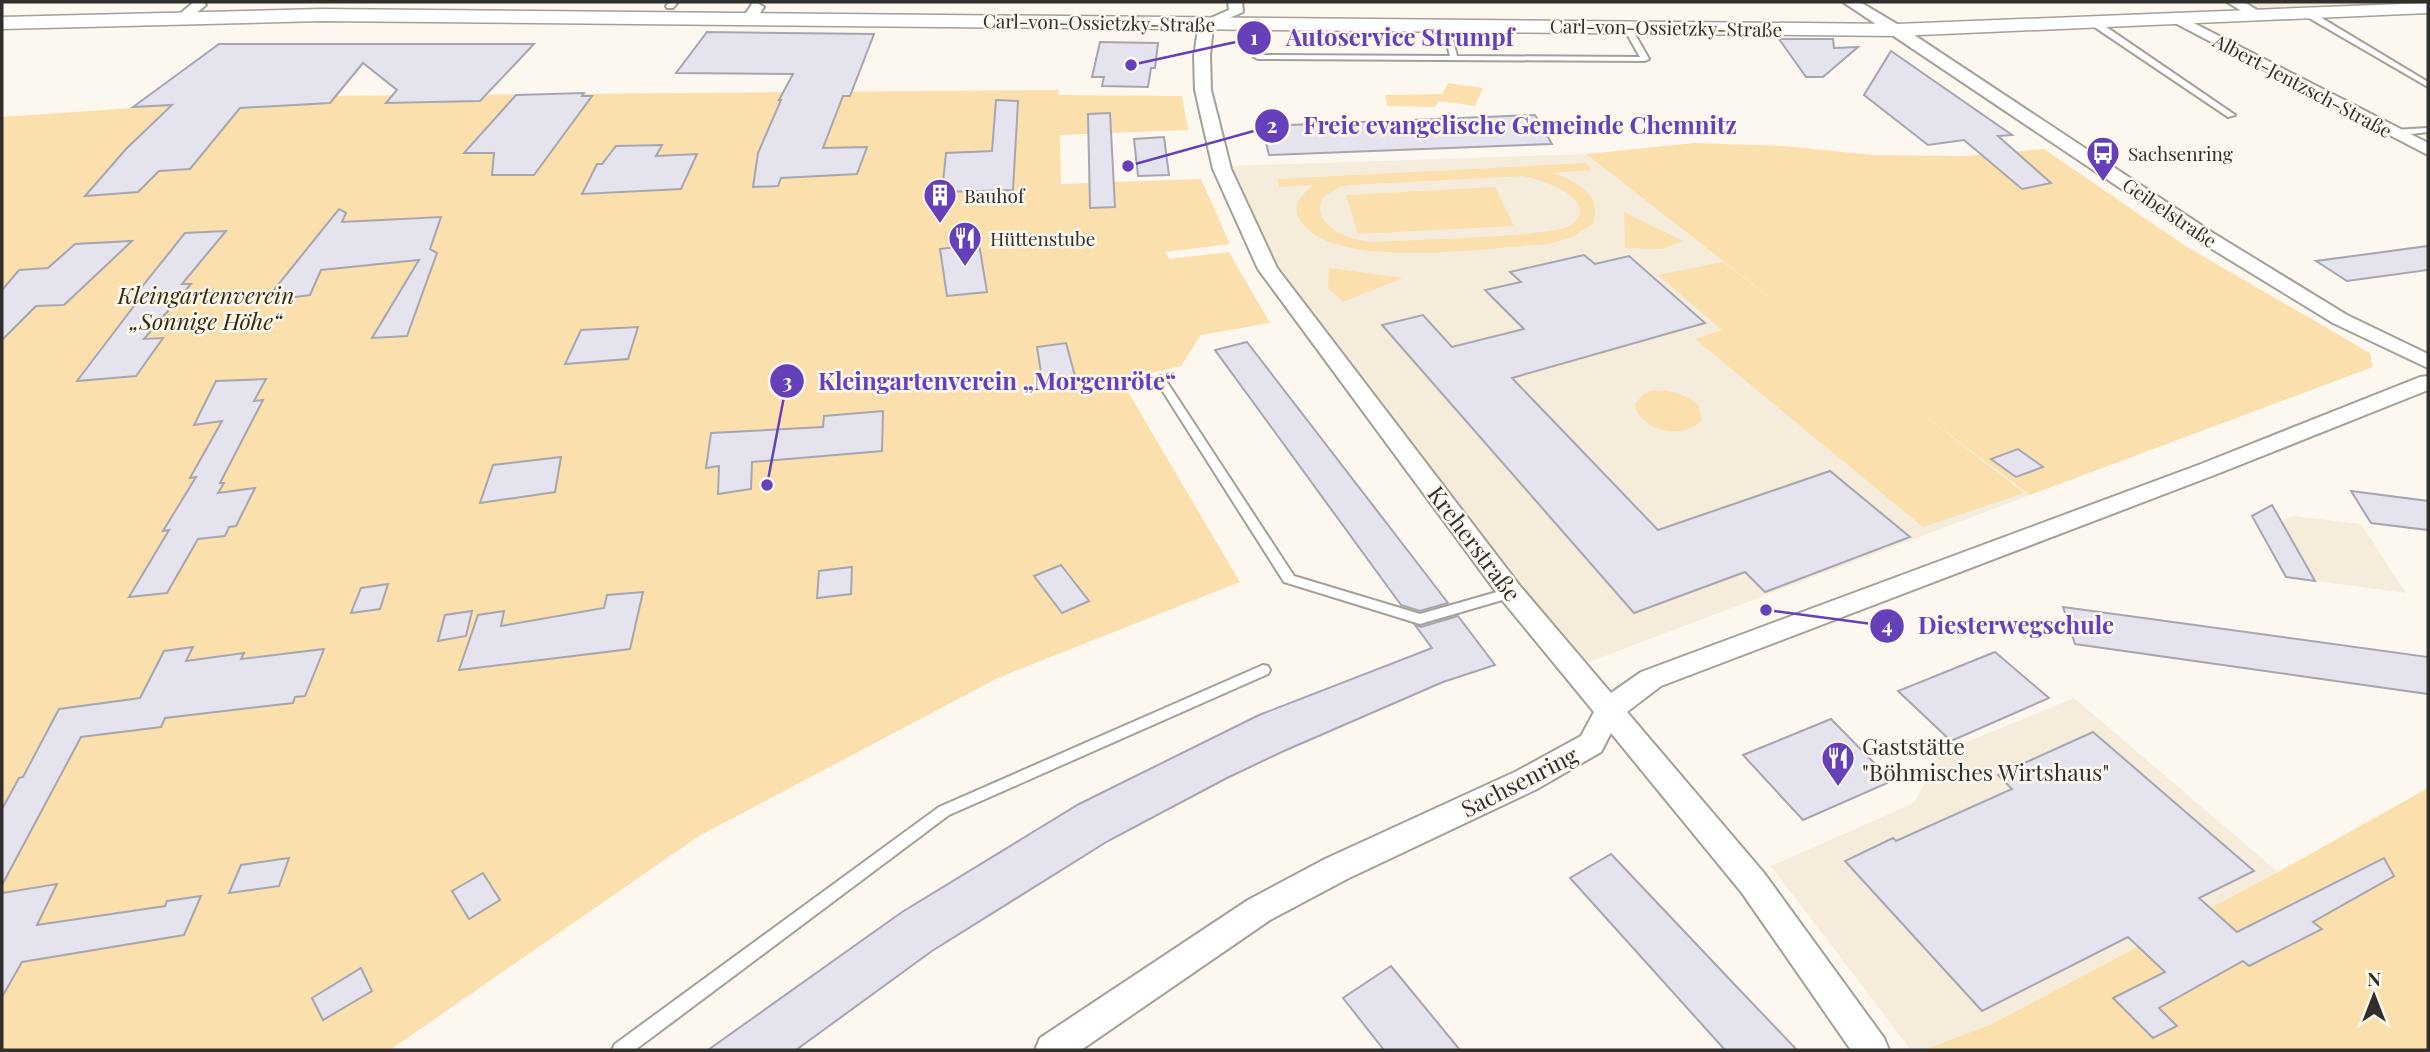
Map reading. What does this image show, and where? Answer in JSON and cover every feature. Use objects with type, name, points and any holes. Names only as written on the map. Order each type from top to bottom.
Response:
[{"type":"street","name":"Geibelstraße","points":[[1850,2],[2206,237],[2340,319],[2428,362]]},
{"type":"street","points":[[2234,2],[2258,15]]},
{"type":"street","name":"Carl-von-Ossietzky-Straße","points":[[2,11],[336,3],[672,4],[753,13],[1206,23],[1896,30],[2428,8]]},
{"type":"street","points":[[183,17],[199,5]]},
{"type":"street","name":"Carl-von-Ossietzky-Straße","points":[[2,23],[334,15],[1236,7],[1874,18],[1994,24]]},
{"type":"street","points":[[1206,23],[1236,7]]},
{"type":"street","name":"Albert-Jentzsch-Straße","points":[[2178,19],[2428,150]]},
{"type":"street","name":"Kreherstraße","points":[[1206,23],[1202,56],[1203,90],[1222,169],[1268,269],[1511,593],[1753,883],[1872,1050]]},
{"type":"street","name":"Sachsenring","points":[[1052,1050],[1259,910],[1336,869],[1527,780],[1591,744],[1609,710],[1651,678],[2209,469],[2428,382]]},
{"type":"lane","points":[[2306,13],[2428,85]]},
{"type":"lane","points":[[2093,22],[2231,115]]},
{"type":"lane","points":[[1445,25],[1454,58]]},
{"type":"lane","points":[[1258,57],[1645,59],[1627,27]]},
{"type":"lane","points":[[2394,133],[2428,130]]},
{"type":"lane","points":[[1160,379],[1289,579],[1420,619],[1511,593]]},
{"type":"lane","points":[[621,1050],[944,811],[1263,670]]},
{"type":"shaded area","points":[[2234,2],[2428,2],[2428,5],[2266,11]]},
{"type":"shaded area","points":[[1586,154],[1829,344],[2030,495],[1581,665],[1273,269],[1231,166]]},
{"type":"shaded area","points":[[2293,516],[2361,524],[2406,593],[2286,577],[2257,525],[2284,528],[2281,521]]},
{"type":"shaded area","points":[[2074,698],[2278,872],[1992,1024],[1923,1050],[1911,1050],[1771,866],[1914,803],[1940,753]]},
{"type":"green space","points":[[1448,83],[1483,88],[1475,106],[1439,101],[1435,107],[1387,106],[1385,95],[1442,94]]},
{"type":"green space","name":"Kleingartenverein „Sonnige Höhe“","points":[[1059,90],[1058,95],[1182,96],[1188,130],[1060,135],[1061,184],[1201,179],[1230,244],[1165,252],[1169,259],[1229,252],[1270,323],[1201,335],[1181,366],[1121,380],[1240,582],[998,678],[699,836],[390,1050],[2,1050],[2,117],[307,96]]},
{"type":"green space","points":[[1694,143],[1784,146],[1873,155],[1965,156],[2044,149],[2187,247],[2370,353],[2373,367],[2030,495],[1913,407],[2024,493],[1923,527],[1695,339],[1722,330],[1658,275],[1723,262],[1782,307],[1586,154]]},
{"type":"green space","points":[[1587,163],[1591,170],[1552,173],[1570,180],[1586,191],[1595,205],[1595,214],[1592,225],[1570,238],[1548,244],[1418,253],[1381,252],[1348,247],[1321,238],[1303,224],[1297,212],[1298,202],[1314,185],[1279,187],[1278,179]],"holes":[[[1523,176],[1554,186],[1574,199],[1579,207],[1579,216],[1571,225],[1510,235],[1373,242],[1334,230],[1322,216],[1320,207],[1323,197],[1340,187],[1350,185]]]},
{"type":"green space","points":[[1495,187],[1514,226],[1358,234],[1346,195]]},
{"type":"green space","points":[[1624,212],[1683,241],[1662,249],[1625,248]]},
{"type":"green space","points":[[1329,268],[1403,278],[1343,302],[1328,288]]},
{"type":"green space","points":[[1650,391],[1670,391],[1688,398],[1699,406],[1702,419],[1686,430],[1654,427],[1645,422],[1635,405],[1642,395]]},
{"type":"green space","points":[[2428,788],[2428,1050],[1923,1050],[1992,1024],[2278,872]]},
{"type":"building","points":[[707,32],[874,34],[850,96],[843,96],[823,148],[867,147],[857,174],[781,178],[778,186],[753,187],[758,153],[779,100],[793,74],[676,73]]},
{"type":"building","points":[[1779,39],[1833,39],[1834,48],[1858,47],[1823,77],[1806,77]]},
{"type":"building","points":[[1100,42],[1158,43],[1155,68],[1151,68],[1148,87],[1102,86],[1104,77],[1092,77]]},
{"type":"building","points":[[219,44],[534,44],[480,101],[386,103],[397,90],[363,63],[330,103],[240,108],[190,169],[159,171],[138,192],[85,196],[126,149],[172,105],[133,107]]},
{"type":"building","points":[[1891,51],[2012,135],[1998,136],[2051,183],[2022,189],[1964,140],[1928,145],[1864,95]]},
{"type":"building","points":[[584,93],[582,96],[592,96],[534,175],[492,175],[494,153],[464,153],[516,95]]},
{"type":"building","points":[[996,100],[1018,101],[1013,190],[942,192],[946,153],[992,151]]},
{"type":"building","points":[[1110,113],[1115,207],[1090,208],[1088,114]]},
{"type":"building","points":[[1535,115],[1552,144],[1269,155],[1262,126]]},
{"type":"building","points":[[1164,137],[1169,175],[1138,176],[1134,139]]},
{"type":"building","points":[[662,145],[656,156],[697,154],[681,189],[582,194],[597,164],[602,164],[616,146]]},
{"type":"building","points":[[339,209],[346,213],[342,222],[441,217],[430,249],[437,253],[407,336],[372,338],[419,260],[321,270],[310,295],[265,301]]},
{"type":"building","points":[[226,231],[182,284],[191,284],[144,339],[163,338],[136,376],[77,381],[140,298],[133,298],[185,233]]},
{"type":"building","points":[[132,241],[64,305],[36,306],[2,340],[2,290],[19,270],[48,268],[75,244]]},
{"type":"building","points":[[979,244],[987,292],[947,296],[940,249]]},
{"type":"building","points":[[2428,246],[2428,270],[2347,281],[2316,261]]},
{"type":"building","points":[[1584,255],[1595,264],[1629,256],[1705,323],[1512,378],[1658,530],[1830,471],[1910,537],[1765,592],[1745,572],[1634,613],[1382,325],[1423,315],[1452,347],[1524,329],[1485,290],[1521,282],[1510,272]]},
{"type":"building","points":[[638,327],[628,359],[565,364],[581,330]]},
{"type":"building","points":[[1247,342],[1448,603],[1420,611],[1401,605],[1215,350]]},
{"type":"building","points":[[1066,343],[1075,376],[1042,379],[1037,347]]},
{"type":"building","points":[[266,379],[254,401],[263,400],[220,483],[224,483],[218,493],[255,488],[236,526],[229,527],[225,536],[198,539],[167,593],[129,597],[169,530],[163,531],[196,477],[190,478],[222,421],[194,425],[216,381]]},
{"type":"building","points":[[883,411],[882,451],[752,462],[751,489],[718,494],[719,466],[706,468],[711,433],[823,427],[824,416]]},
{"type":"building","points":[[2018,449],[2043,467],[2016,477],[1991,459]]},
{"type":"building","points":[[561,457],[555,492],[480,503],[493,465]]},
{"type":"building","points":[[2351,491],[2428,501],[2428,530],[2371,523]]},
{"type":"building","points":[[2272,505],[2315,581],[2286,577],[2252,516]]},
{"type":"building","points":[[1061,565],[1089,601],[1062,613],[1034,576]]},
{"type":"building","points":[[852,567],[851,594],[817,598],[819,571]]},
{"type":"building","points":[[388,584],[380,609],[351,613],[361,588]]},
{"type":"building","points":[[643,592],[630,649],[459,670],[478,615],[504,611],[501,626],[604,608],[607,595]]},
{"type":"building","points":[[2063,607],[2428,657],[2428,694],[2075,644]]},
{"type":"building","points":[[472,611],[466,636],[438,641],[445,615]]},
{"type":"building","points":[[1458,616],[1495,665],[1443,682],[1284,751],[1108,841],[932,951],[796,1050],[708,1050],[902,912],[1079,804],[1259,715],[1432,648],[1415,625],[1421,627]]},
{"type":"building","points":[[193,647],[186,661],[244,653],[241,659],[324,649],[305,696],[295,697],[293,703],[165,718],[161,727],[81,737],[2,885],[2,809],[19,778],[23,777],[59,709],[140,698],[164,651]]},
{"type":"building","points":[[1995,652],[2049,698],[1951,741],[1898,691]]},
{"type":"building","points":[[1831,719],[1892,781],[1803,820],[1743,755]]},
{"type":"building","points":[[2093,732],[2254,871],[2199,898],[2237,932],[2384,858],[2394,876],[2313,922],[2322,929],[2249,966],[2243,961],[2159,1008],[2177,1026],[2153,1038],[2113,998],[2165,972],[2128,937],[1982,1011],[1845,861],[1893,838],[1896,841],[2012,789],[1998,775]]},
{"type":"building","points":[[1611,854],[1797,1050],[1725,1050],[1570,878]]},
{"type":"building","points":[[289,858],[279,886],[229,893],[241,865]]},
{"type":"building","points":[[483,873],[500,900],[469,919],[452,891]]},
{"type":"building","points":[[57,884],[37,925],[165,906],[167,901],[201,896],[184,935],[22,962],[2,997],[2,893]]},
{"type":"building","points":[[1391,966],[1460,1050],[1384,1050],[1343,998]]},
{"type":"building","points":[[361,968],[372,991],[323,1020],[312,998]]},
{"type":"place","name":"Autoservice Strumpf","points":[[1131,65]]},
{"type":"place","name":"Freie evangelische Gemeinde Chemnitz","points":[[1128,166]]},
{"type":"place","name":"Sachsenring","points":[[2103,183]]},
{"type":"place","name":"Bauhof","points":[[940,225]]},
{"type":"place","name":"Hüttenstube","points":[[965,268]]},
{"type":"place","name":"Kleingartenverein „Morgenröte“","points":[[767,485]]},
{"type":"place","name":"Diesterwegschule","points":[[1766,610]]},
{"type":"place","name":"Gaststätte \"Böhmisches Wirtshaus\"","points":[[1838,788]]}]
